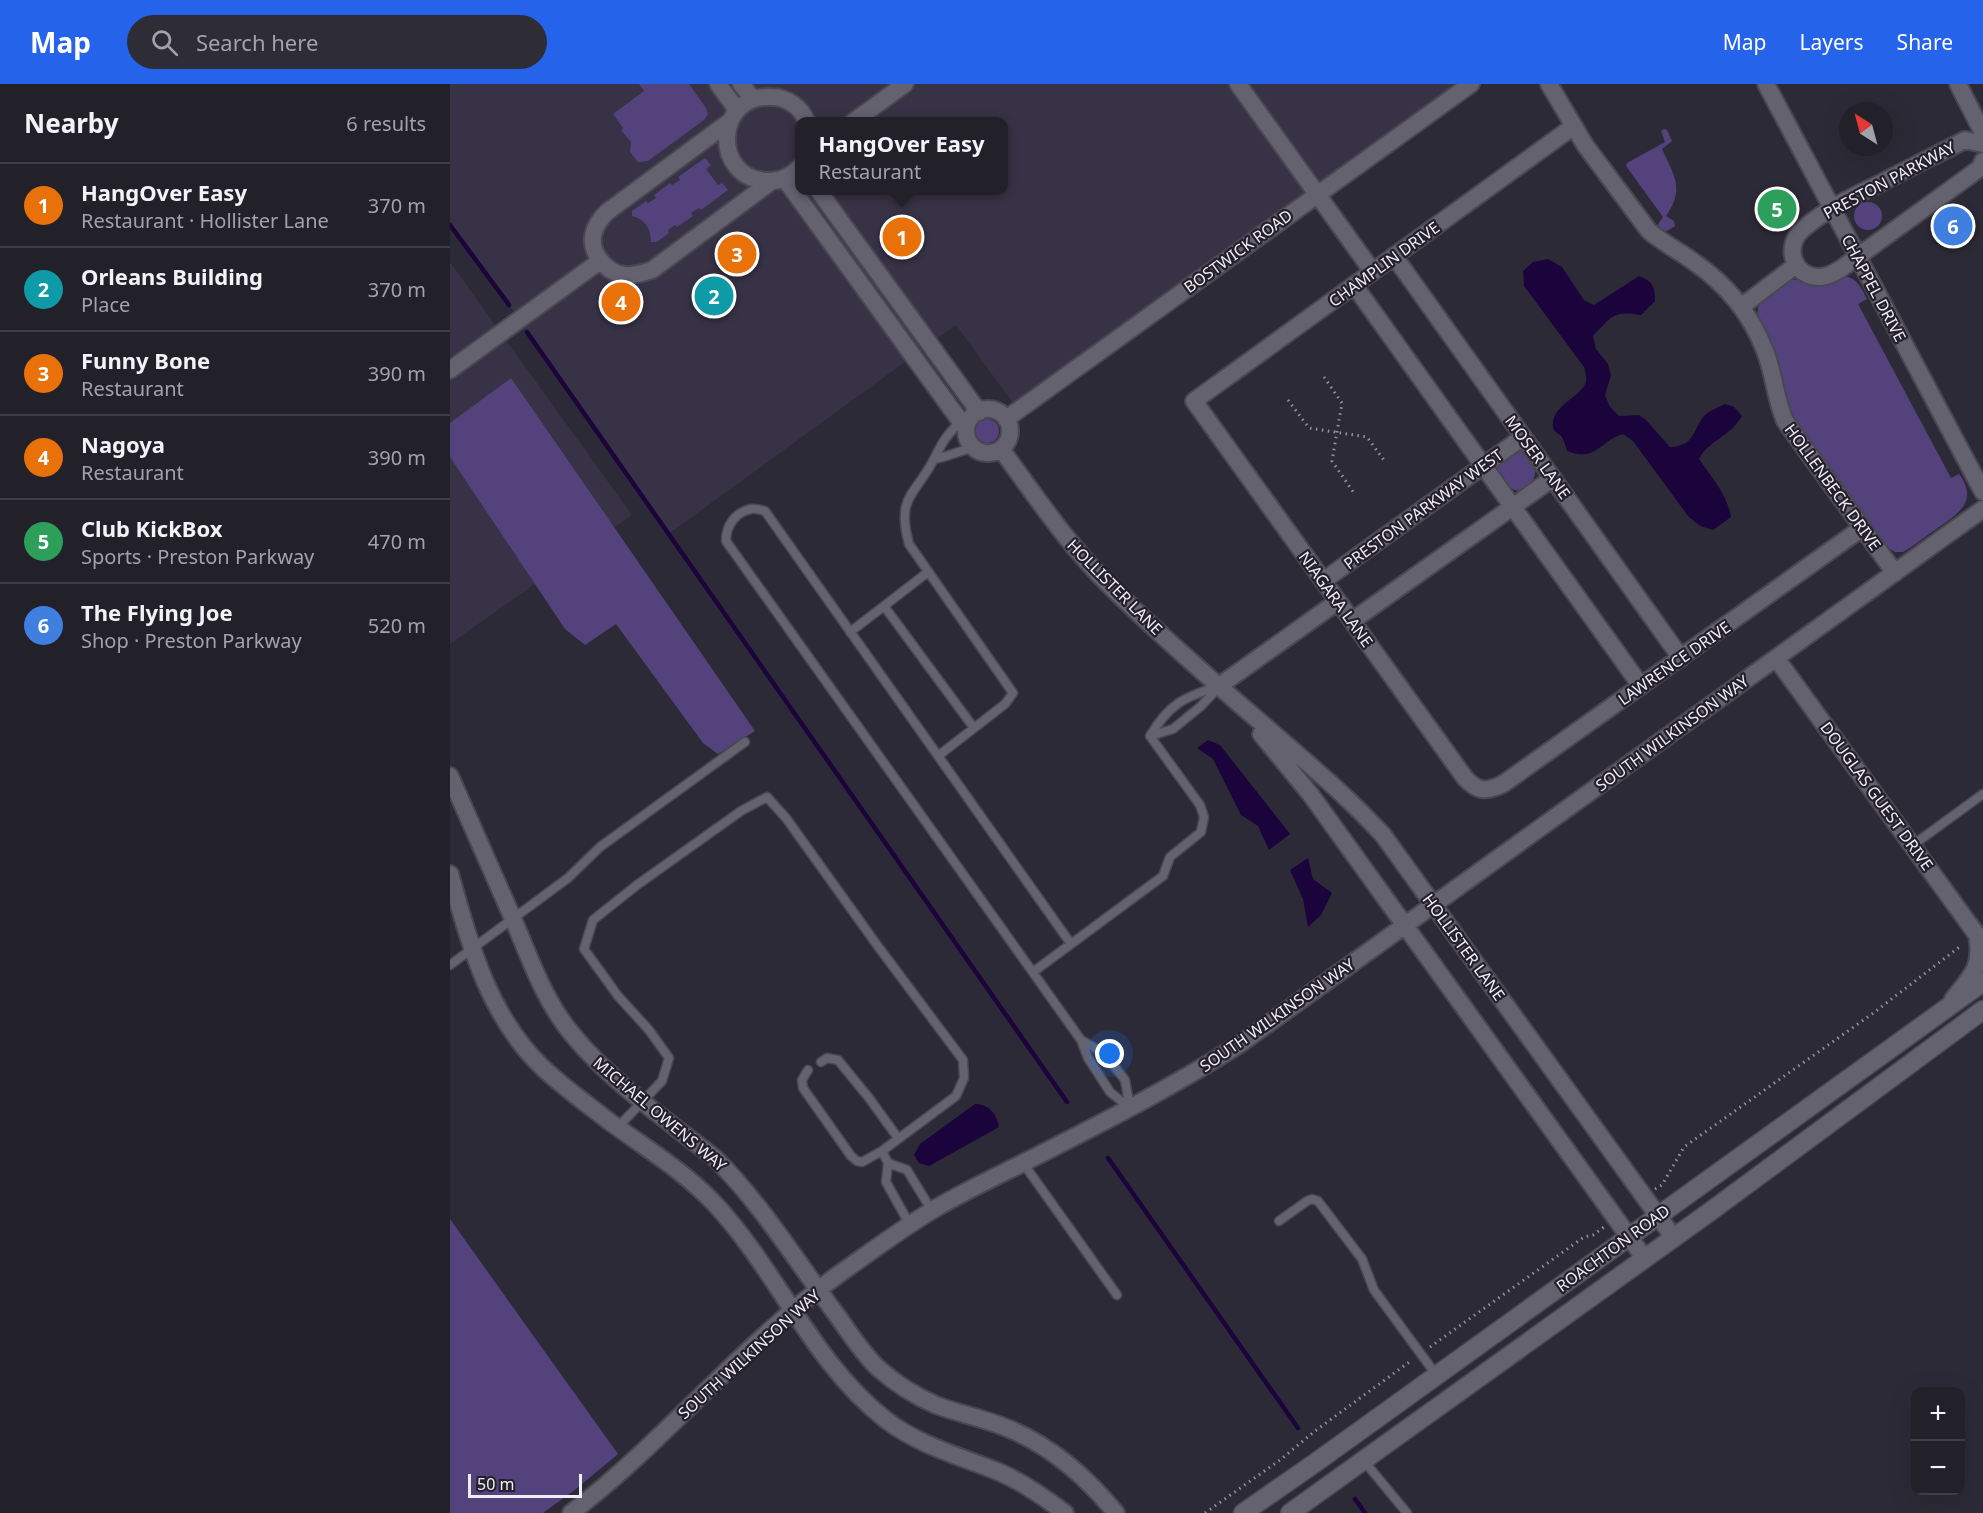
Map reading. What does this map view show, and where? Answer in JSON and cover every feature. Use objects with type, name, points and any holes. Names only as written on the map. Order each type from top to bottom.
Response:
[{"type":"street","points":[[718,84],[733,116],[726,133],[726,144],[734,164],[751,178],[778,180],[964,425],[974,448],[987,453],[1001,449],[1006,444],[1010,432],[1006,419],[997,411],[978,412],[964,425]]},
{"type":"street","points":[[741,84],[759,98],[774,97],[792,103],[804,117]]},
{"type":"street","points":[[782,84],[733,116],[607,212],[593,234],[593,248],[600,261],[611,271],[624,275],[640,274],[652,270],[795,170]]},
{"type":"street","points":[[860,117],[905,84]]},
{"type":"street","points":[[1238,84],[1373,272]]},
{"type":"street","name":"BOSTWICK ROAD","points":[[1006,419],[1471,84]]},
{"type":"street","name":"HOLLENBECK DRIVE","points":[[1549,84],[1585,146],[1649,231],[1661,242],[1677,250],[1708,272],[1741,307],[1766,352],[1785,421],[1895,573]]},
{"type":"street","name":"CHAPPEL DRIVE","points":[[1766,84],[1983,492]]},
{"type":"street","points":[[1958,84],[1983,133]]},
{"type":"street","name":"CHAMPLIN DRIVE","points":[[1194,401],[1574,126]]},
{"type":"street","name":"PRESTON PARKWAY","points":[[1983,144],[1965,140],[1831,208],[1795,237],[1792,256],[1796,265],[1807,274],[1821,277],[1842,268],[1980,168],[1983,161]]},
{"type":"street","points":[[822,195],[978,412]]},
{"type":"street","name":"MOSER LANE","points":[[1394,256],[1681,657]]},
{"type":"street","points":[[450,370],[600,261]]},
{"type":"street","points":[[1741,307],[1796,265]]},
{"type":"street","points":[[1354,285],[1641,686]]},
{"type":"street","name":"NIAGARA LANE","points":[[1194,401],[1465,778],[1473,787],[1482,790]]},
{"type":"street","name":"PRESTON PARKWAY WEST","points":[[1323,581],[1523,437]]},
{"type":"street","name":"HOLLISTER LANE","points":[[1001,449],[1053,522],[1093,569],[1219,686],[1328,780],[1383,835],[1674,1239]]},
{"type":"street","points":[[1352,621],[1552,478]]},
{"type":"street","name":"SOUTH WILKINSON WAY","points":[[571,1513],[655,1442],[700,1396],[818,1290],[932,1211],[1176,1083],[1239,1044],[1983,509]]},
{"type":"street","name":"LAWRENCE DRIVE","points":[[1482,790],[1503,784],[1862,528]]},
{"type":"street","points":[[1219,686],[1337,602]]},
{"type":"street","name":"DOUGLAS GUEST DRIVE","points":[[1776,658],[1913,845],[1976,938]]},
{"type":"street","name":"HOLLISTER LANE","points":[[1219,686],[1281,756],[1311,795],[1645,1259]]},
{"type":"street","name":"MICHAEL OWENS WAY","points":[[450,776],[543,987],[570,1032],[597,1062],[716,1159],[731,1174],[877,1367],[916,1396],[937,1405],[988,1420],[1036,1442],[1080,1474],[1100,1493],[1116,1513]]},
{"type":"street","name":"MICHAEL OWENS WAY","points":[[450,874],[484,982],[510,1029],[525,1049],[558,1082],[698,1187],[716,1205],[747,1244],[809,1335],[849,1386],[867,1404],[910,1436],[931,1447],[1023,1483],[1065,1513]]},
{"type":"street","points":[[1943,1011],[1974,974],[1979,961],[1980,948],[1976,938]]},
{"type":"street","name":"ROACHTON ROAD","points":[[1243,1513],[1983,982]]},
{"type":"street","name":"ROACHTON ROAD","points":[[1290,1513],[1674,1239],[1983,1010]]},
{"type":"lane","points":[[938,756],[1005,704],[1013,693],[909,544],[903,523],[907,499],[934,459],[938,448],[946,437],[964,425]]},
{"type":"lane","points":[[934,459],[974,448]]},
{"type":"lane","points":[[1071,944],[765,511],[752,508],[731,521],[726,531],[726,541],[1081,1040],[1088,1058],[1110,1092],[1130,1108]]},
{"type":"lane","points":[[850,632],[928,572]]},
{"type":"lane","points":[[884,606],[974,728]]},
{"type":"lane","points":[[1150,736],[1173,729],[1201,706],[1219,686]]},
{"type":"lane","points":[[1150,736],[1161,716],[1190,695],[1219,686]]},
{"type":"lane","points":[[1033,972],[1163,876],[1170,857],[1201,832],[1204,817],[1200,805],[1150,736]]},
{"type":"lane","points":[[450,965],[568,878],[600,847],[745,742]]},
{"type":"lane","points":[[1913,845],[1983,794]]},
{"type":"lane","points":[[618,1127],[662,1081],[669,1058],[649,1030],[618,996],[584,949],[593,920],[637,885],[741,811],[767,797],[786,818],[963,1060],[964,1077],[956,1096],[882,1151],[862,1162],[851,1156],[803,1088],[802,1080],[808,1070]]},
{"type":"lane","points":[[1081,1040],[1104,1053],[1125,1080],[1130,1108]]},
{"type":"lane","points":[[820,1062],[827,1058],[838,1060],[898,1138]]},
{"type":"lane","points":[[882,1151],[888,1163],[886,1182],[910,1225]]},
{"type":"lane","points":[[888,1163],[907,1170],[932,1211]]},
{"type":"lane","points":[[1023,1163],[1118,1295]]},
{"type":"lane","points":[[1279,1221],[1312,1198],[1318,1201],[1362,1259],[1374,1290],[1437,1376]]},
{"type":"lane","points":[[1364,1461],[1407,1513]]},
{"type":"path","points":[[1324,377],[1342,403],[1332,461],[1354,493]]},
{"type":"path","points":[[1288,400],[1309,428],[1367,437],[1386,463]]},
{"type":"path","points":[[1662,1185],[1684,1147],[1976,938]]},
{"type":"path","points":[[1205,1513],[1584,1237],[1593,1235]]},
{"type":"shaded area","points":[[450,84],[1471,84],[1018,410],[956,325],[670,533],[450,222]]},
{"type":"shaded area","points":[[639,84],[689,84],[708,114],[704,120],[648,161],[638,162],[630,152],[631,142],[621,130],[623,128],[613,114],[644,91]]},
{"type":"shaded area","points":[[1667,130],[1672,141],[1662,149],[1676,182],[1675,198],[1666,216],[1674,221],[1675,226],[1667,231],[1662,231],[1657,226],[1663,217],[1626,166],[1627,163],[1665,142],[1661,131]]},
{"type":"shaded area","points":[[705,158],[711,165],[706,169],[718,185],[722,183],[728,190],[701,210],[699,208],[691,213],[693,216],[668,230],[669,233],[657,242],[651,242],[646,225],[632,216],[632,211],[646,201],[648,203],[656,198],[654,195],[670,183],[672,185],[680,180],[678,177]]},
{"type":"shaded area","points":[[1868,202],[1878,206],[1882,216],[1878,226],[1868,230],[1858,226],[1854,216],[1858,206]]},
{"type":"shaded area","points":[[1548,259],[1562,267],[1584,300],[1594,305],[1639,276],[1652,285],[1655,301],[1641,315],[1618,314],[1613,316],[1593,336],[1596,349],[1608,364],[1611,375],[1605,395],[1610,407],[1619,416],[1639,415],[1670,447],[1689,441],[1704,416],[1725,404],[1734,407],[1742,416],[1738,423],[1708,447],[1699,459],[1723,494],[1731,517],[1713,530],[1700,526],[1688,516],[1633,441],[1623,434],[1591,453],[1577,454],[1567,451],[1562,437],[1554,431],[1553,419],[1556,413],[1584,387],[1586,378],[1584,367],[1524,286],[1523,271],[1533,262]]},
{"type":"shaded area","points":[[450,262],[632,515],[450,644]]},
{"type":"shaded area","points":[[1845,276],[1856,282],[1863,291],[1867,299],[1858,304],[1951,478],[1959,474],[1967,492],[1963,507],[1957,513],[1903,552],[1895,552],[1885,546],[1790,413],[1777,359],[1757,317],[1761,302],[1791,280]]},
{"type":"shaded area","points":[[511,378],[755,731],[718,754],[703,743],[616,624],[585,645],[565,629],[450,457],[450,423]]},
{"type":"shaded area","points":[[987,419],[995,423],[999,431],[995,439],[987,443],[979,439],[975,431],[979,423]]},
{"type":"shaded area","points":[[1518,450],[1528,455],[1534,463],[1535,471],[1528,487],[1521,490],[1512,489],[1499,477],[1496,470],[1497,464]]},
{"type":"shaded area","points":[[1208,740],[1220,745],[1290,834],[1269,850],[1258,826],[1241,815],[1213,759],[1197,748]]},
{"type":"shaded area","points":[[1308,858],[1313,879],[1332,893],[1321,915],[1308,927],[1303,899],[1290,870]]},
{"type":"shaded area","points":[[975,1104],[980,1104],[992,1111],[999,1127],[929,1166],[919,1163],[914,1155],[920,1144]]},
{"type":"shaded area","points":[[450,1219],[618,1454],[543,1513],[450,1513]]},
{"type":"waterway","points":[[450,225],[509,305]]},
{"type":"waterway","points":[[527,332],[1067,1102]]},
{"type":"waterway","points":[[1108,1158],[1298,1428]]},
{"type":"waterway","points":[[1355,1499],[1365,1513]]},
{"type":"place","name":"Club KickBox","points":[[1777,209]]},
{"type":"place","name":"The Flying Joe","points":[[1953,226]]},
{"type":"place","name":"HangOver Easy","points":[[902,237]]},
{"type":"place","name":"Funny Bone","points":[[737,254]]},
{"type":"place","name":"Orleans Building","points":[[714,296]]},
{"type":"place","name":"Nagoya","points":[[621,302]]}]
